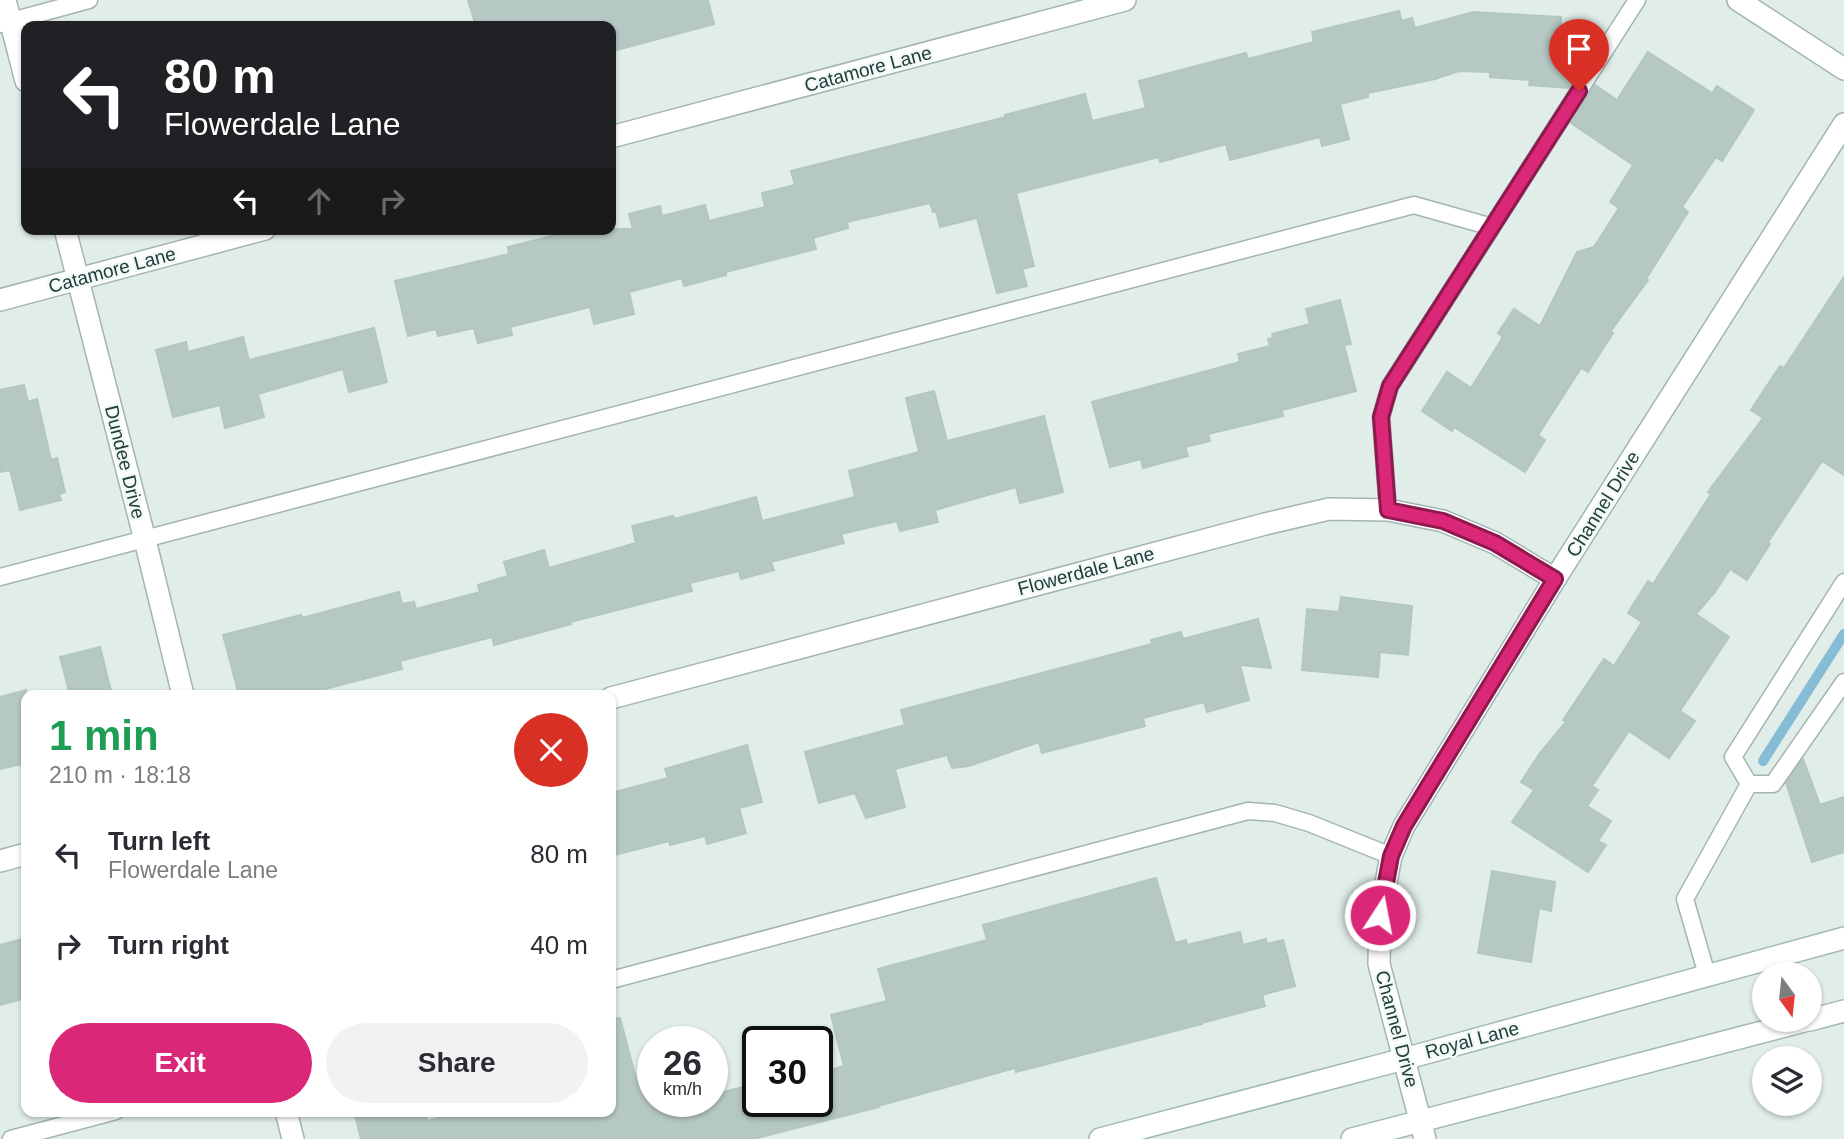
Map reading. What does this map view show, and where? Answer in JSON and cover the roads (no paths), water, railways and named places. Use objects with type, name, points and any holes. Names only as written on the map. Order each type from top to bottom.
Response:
[{"type":"street","name":"Catamore Lane","points":[[616,136],[1125,0]]},
{"type":"street","points":[[1738,0],[1844,69]]},
{"type":"street","points":[[5,15],[21,65]]},
{"type":"street","name":"Channel Drive","points":[[1423,1130],[1379,964],[1380,915],[1391,856],[1404,826],[1555,579],[1844,124]]},
{"type":"street","name":"Dundee Drive","points":[[67,235],[182,690]]},
{"type":"street","name":"Catamore Lane","points":[[0,300],[243,235]]},
{"type":"street","name":"Flowerdale Lane","points":[[616,697],[1329,509],[1388,510],[1443,521],[1495,543],[1555,579]]},
{"type":"street","points":[[0,861],[21,855]]},
{"type":"street","name":"Royal Lane","points":[[1100,1139],[1844,938]]},
{"type":"street","points":[[1822,1017],[1844,1011]]},
{"type":"street","points":[[1352,1139],[1423,1130],[1767,1032]]},
{"type":"street","points":[[288,1117],[293,1139]]},
{"type":"lane","points":[[5,15],[89,0]]},
{"type":"lane","points":[[1388,510],[1381,417],[1390,386],[1637,0]]},
{"type":"lane","points":[[0,578],[1414,205],[1492,227]]},
{"type":"lane","points":[[1749,784],[1733,757],[1844,582]]},
{"type":"lane","points":[[1749,784],[1773,784],[1844,682]]},
{"type":"lane","points":[[1707,975],[1685,899],[1749,784]]},
{"type":"lane","points":[[616,979],[1248,811],[1275,813],[1298,820],[1391,856]]},
{"type":"lane","points":[[11,1139],[94,1117]]},
{"type":"waterway","points":[[1763,761],[1844,634]]}]
